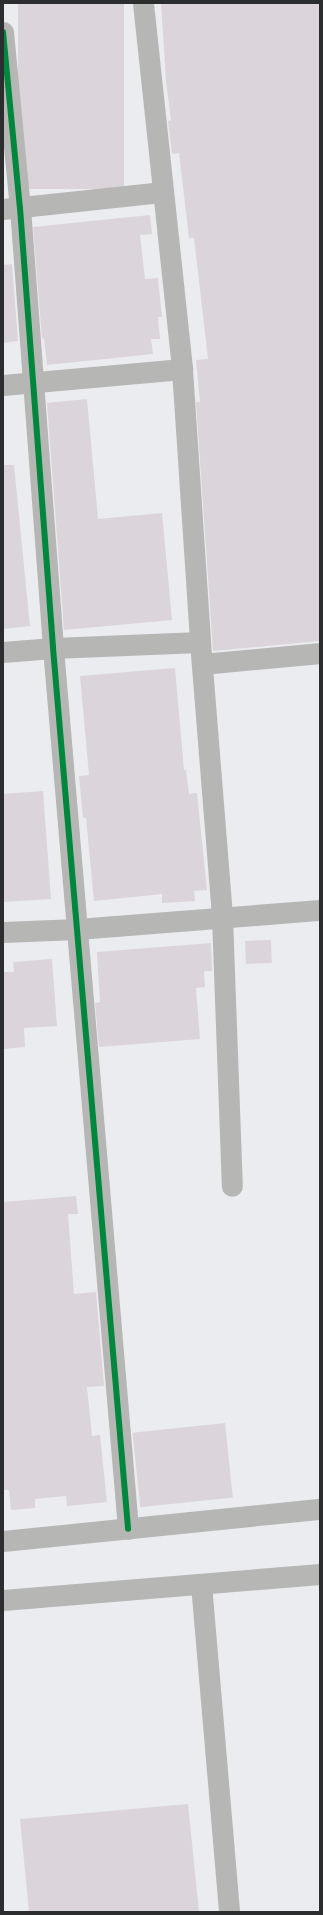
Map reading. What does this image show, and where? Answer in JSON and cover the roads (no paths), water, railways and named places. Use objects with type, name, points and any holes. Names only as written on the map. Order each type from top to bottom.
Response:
[{"type":"street","points":[[143,3],[182,369],[200,642],[222,917],[232,1186]]},
{"type":"street","points":[[3,32],[11,209],[34,382],[53,648],[128,1529]]},
{"type":"street","points":[[11,209],[163,192]]},
{"type":"street","points":[[3,385],[182,369]]},
{"type":"street","points":[[3,652],[53,648],[200,642]]},
{"type":"street","points":[[202,664],[320,653]]},
{"type":"street","points":[[3,932],[77,929],[320,910]]},
{"type":"street","points":[[3,1541],[320,1509]]},
{"type":"street","points":[[3,1600],[320,1574]]},
{"type":"street","points":[[201,1584],[229,1912]]}]
